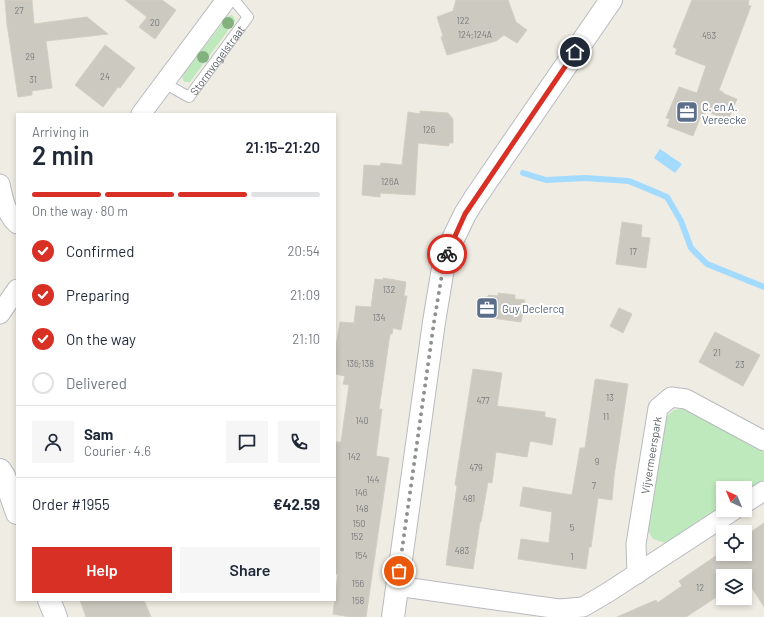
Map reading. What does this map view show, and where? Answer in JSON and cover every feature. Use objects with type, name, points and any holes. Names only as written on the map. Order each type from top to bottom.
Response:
[{"type":"street","points":[[142,113],[226,0]]},
{"type":"street","points":[[393,617],[434,322],[443,268],[448,249],[465,214],[475,198],[611,0]]},
{"type":"street","points":[[0,184],[3,199],[11,219],[16,223]]},
{"type":"street","points":[[0,314],[16,290]]},
{"type":"street","name":"Vijvermeerspark","points":[[636,574],[636,544],[658,408],[671,397],[686,399],[764,441]]},
{"type":"street","points":[[0,470],[4,476],[16,510]]},
{"type":"street","points":[[752,498],[764,490]]},
{"type":"street","points":[[397,586],[559,609],[583,607],[723,517]]},
{"type":"street","points":[[50,601],[56,617]]},
{"type":"lane","name":"Stormvogelstraat","points":[[164,83],[189,97],[248,17],[234,0]]},
{"type":"green space","points":[[231,15],[234,17],[235,21],[190,82],[184,82],[182,76],[228,16]]},
{"type":"green space","points":[[685,408],[748,439],[764,453],[764,479],[761,484],[752,490],[752,481],[716,481],[716,513],[668,544],[653,539],[646,528],[665,418],[674,410]]},
{"type":"water","points":[[660,149],[682,164],[675,173],[654,158]]},
{"type":"building","points":[[5,0],[32,0],[34,24],[87,17],[108,34],[46,41],[52,88],[32,91],[32,95],[18,97],[7,24]]},
{"type":"building","points":[[125,0],[162,0],[176,10],[155,39],[139,27],[147,17]]},
{"type":"building","points":[[456,0],[508,0],[516,22],[527,30],[517,43],[504,35],[496,41],[447,55],[441,37],[443,36],[437,17],[453,11]]},
{"type":"building","points":[[692,0],[749,0],[748,5],[751,6],[719,90],[724,94],[737,99],[728,120],[706,111],[702,118],[700,118],[693,136],[667,126],[670,119],[666,118],[679,87],[697,93],[706,66],[675,54],[677,49],[673,47]]},
{"type":"building","points":[[105,45],[135,68],[103,107],[75,85]]},
{"type":"building","points":[[420,111],[448,113],[453,119],[453,143],[449,143],[449,146],[418,143],[415,195],[380,193],[380,197],[362,195],[364,165],[380,166],[381,163],[402,165],[408,112],[420,114]]},
{"type":"building","points":[[622,222],[642,225],[641,237],[650,238],[646,268],[616,264]]},
{"type":"building","points":[[383,278],[406,282],[404,296],[407,296],[401,330],[393,328],[392,334],[390,334],[379,409],[382,409],[376,456],[389,458],[366,617],[351,617],[333,614],[335,601],[336,601],[338,574],[336,574],[336,442],[341,442],[349,385],[343,384],[345,376],[336,374],[336,346],[340,322],[354,323],[356,306],[371,307],[375,279],[383,280]]},
{"type":"building","points":[[498,293],[515,295],[515,299],[525,300],[521,322],[477,316],[480,299],[485,299],[489,295],[498,296]]},
{"type":"building","points":[[619,308],[632,314],[623,333],[610,326]]},
{"type":"building","points":[[715,332],[760,355],[743,386],[699,362]]},
{"type":"building","points":[[473,369],[502,373],[497,406],[545,412],[545,417],[556,419],[552,445],[530,441],[527,457],[496,452],[492,483],[488,482],[480,522],[473,569],[446,565],[457,486],[455,485]]},
{"type":"building","points":[[596,379],[628,384],[614,476],[612,500],[598,498],[591,547],[589,547],[586,569],[518,559],[521,539],[549,543],[552,512],[520,506],[523,487],[572,495],[580,448],[585,448]]},
{"type":"building","points":[[764,523],[764,607],[752,588],[752,569],[716,569],[716,597],[686,617],[617,617],[656,600],[657,603],[682,586],[679,581],[716,556],[716,561],[752,561],[752,531]]},
{"type":"building","points":[[80,601],[144,601],[151,617],[86,617]]},
{"type":"waterway","points":[[523,173],[546,180],[585,178],[629,181],[667,197],[681,221],[691,248],[707,264],[764,287]]},
{"type":"way so far","points":[[399,571],[434,322],[443,268],[447,254]]},
{"type":"place","name":"C. en A. Vereecke","points":[[687,112]]},
{"type":"place","name":"Guy Declercq","points":[[487,308]]},
{"type":"route","points":[[447,254],[465,214],[575,52]]}]
